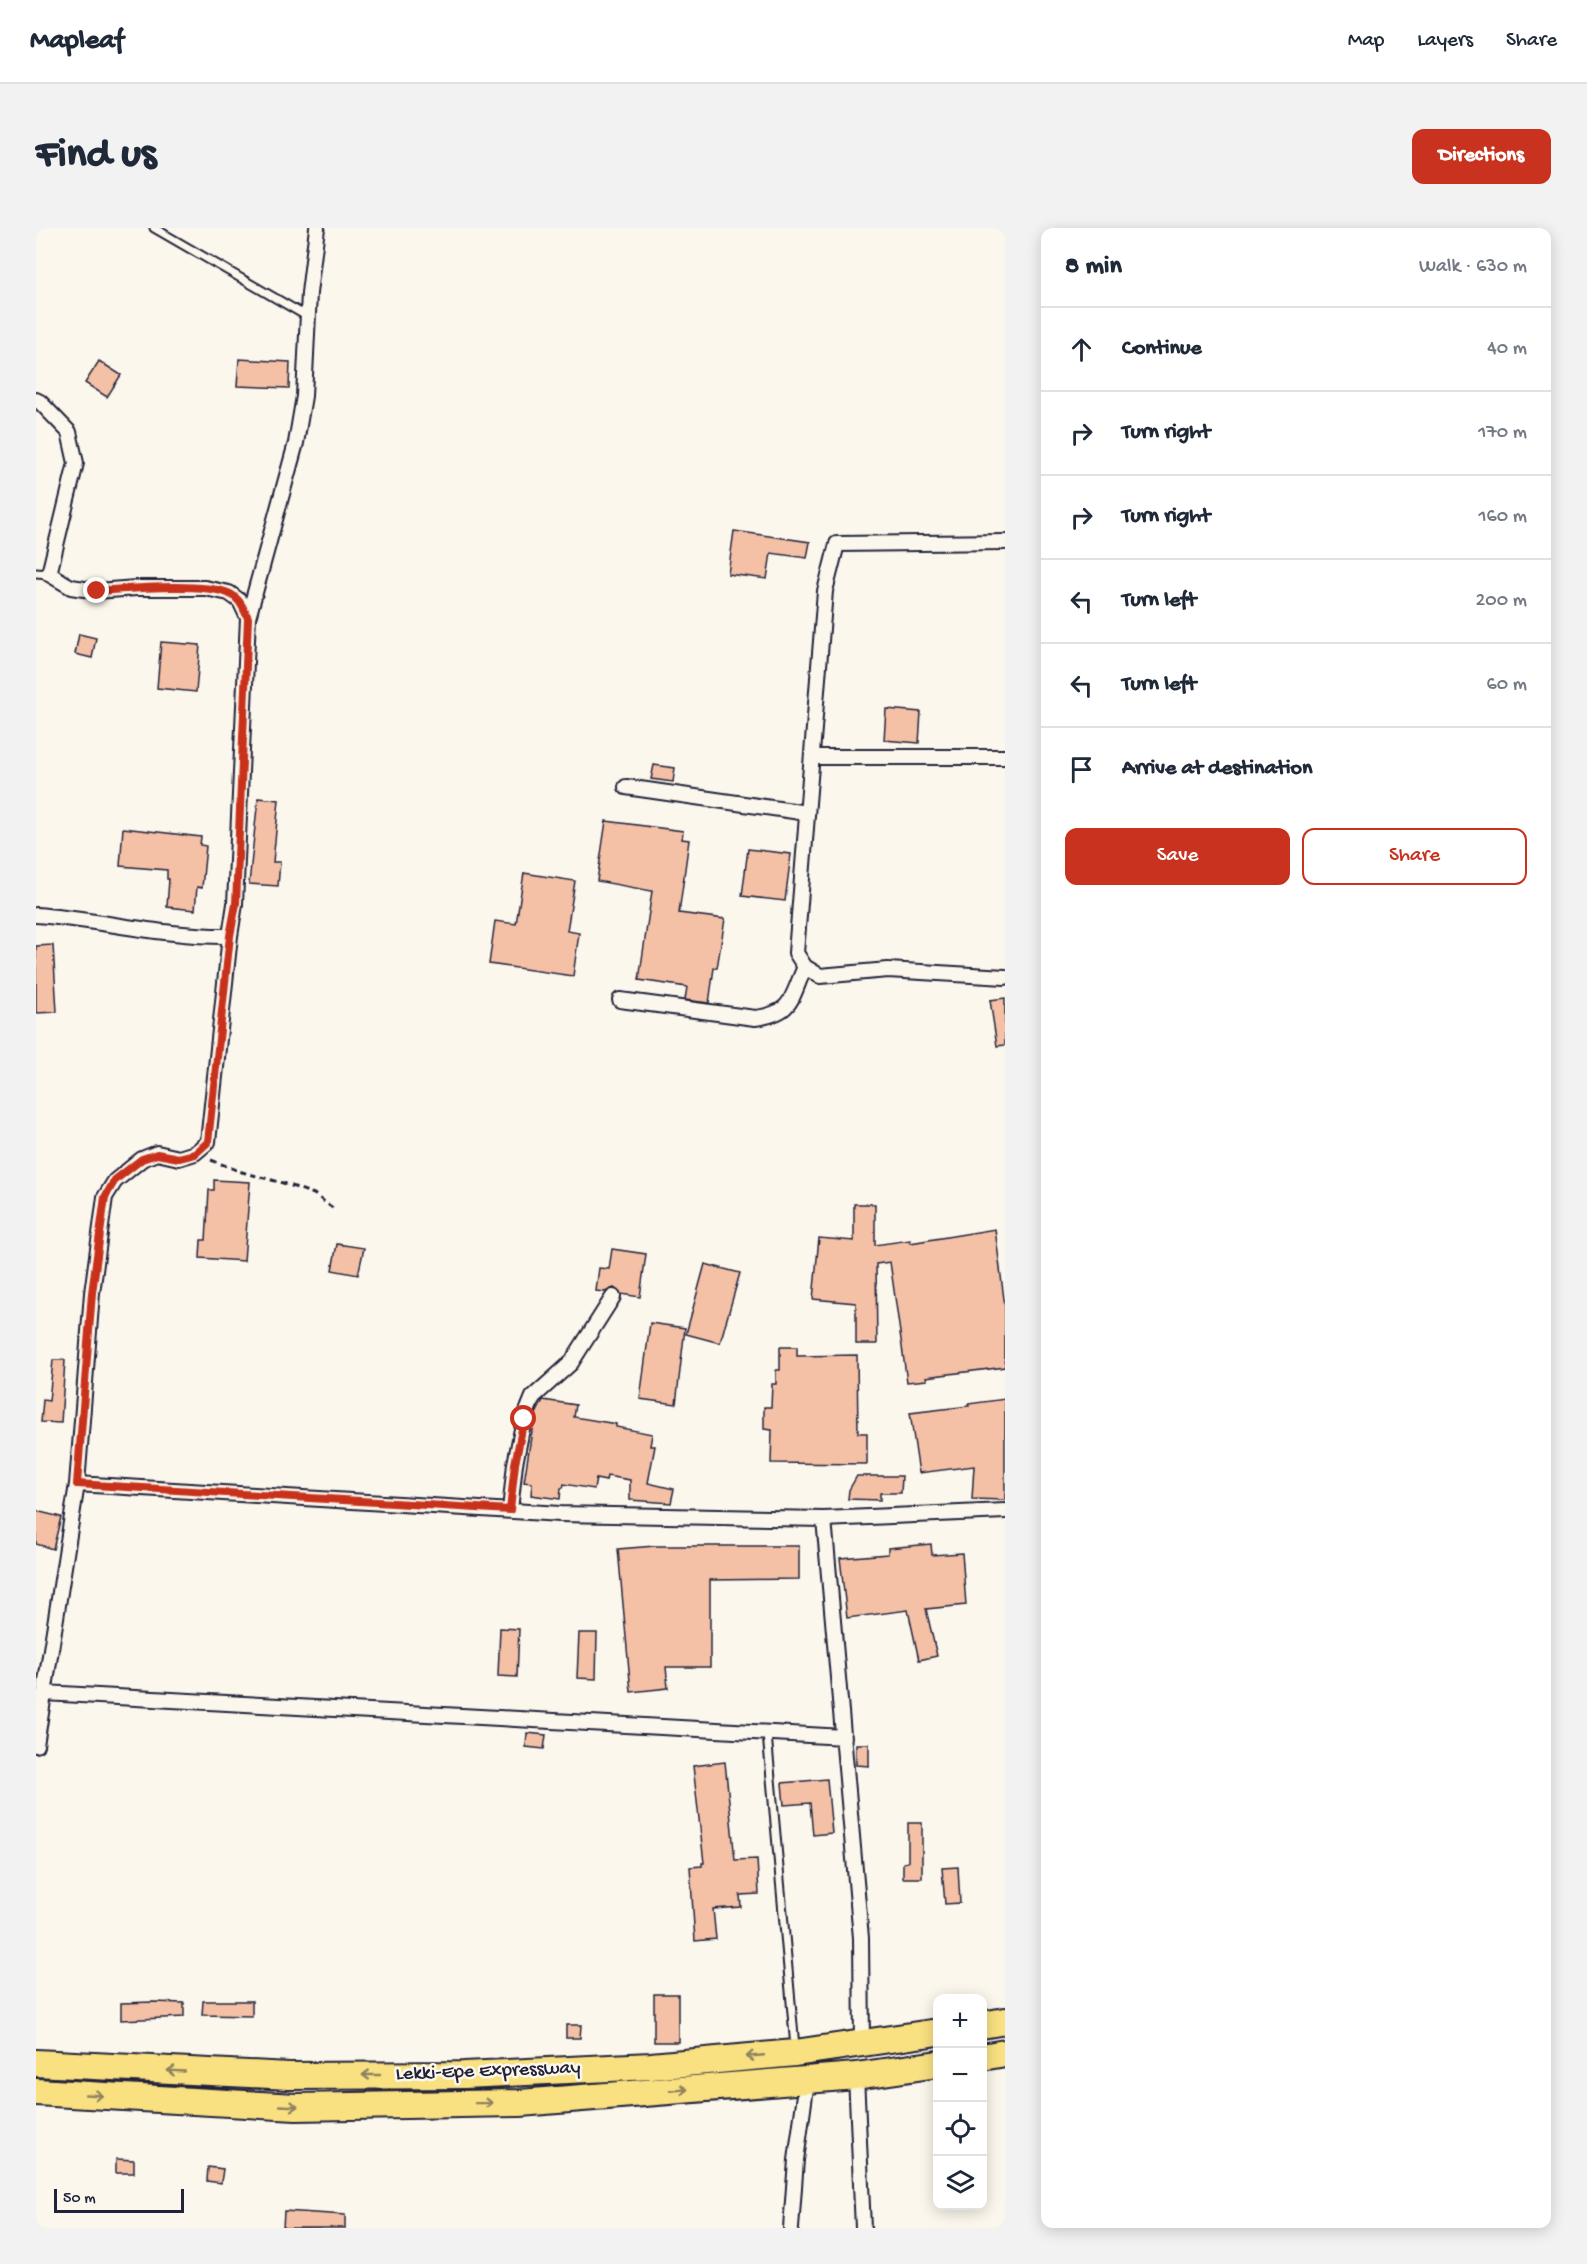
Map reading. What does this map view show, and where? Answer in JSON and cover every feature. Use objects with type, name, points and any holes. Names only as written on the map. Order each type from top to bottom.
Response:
[{"type":"highway","points":[[987,2024],[1005,2021]]},
{"type":"highway","name":"Lekki-Epe Expressway","points":[[36,2063],[289,2076],[464,2075],[651,2066],[795,2053],[933,2033]]},
{"type":"highway","points":[[987,2056],[1005,2053]]},
{"type":"highway","name":"Lekki-Epe Expressway","points":[[36,2092],[296,2107],[520,2103],[856,2076],[933,2065]]},
{"type":"street","points":[[36,1744],[77,1484],[92,1293],[105,1197],[115,1180],[142,1159],[157,1154],[179,1158],[195,1154],[208,1142],[230,936],[236,904],[248,618],[296,443],[304,396],[316,228]]},
{"type":"street","points":[[36,400],[69,432],[76,463],[43,574],[71,587],[97,591],[136,588],[205,588],[229,593],[240,602],[248,618]]},
{"type":"street","points":[[1005,542],[837,544],[825,591],[796,952],[806,967],[820,976],[888,970],[1005,977]]},
{"type":"street","points":[[812,757],[1005,757]]},
{"type":"street","points":[[626,787],[807,813]]},
{"type":"street","points":[[36,915],[65,917],[159,932],[230,936]]},
{"type":"street","points":[[620,1000],[754,1018],[774,1016],[786,1009],[806,967]]},
{"type":"street","points":[[510,1510],[524,1419],[533,1397],[571,1363],[614,1297]]},
{"type":"street","points":[[77,1484],[560,1514],[825,1519],[1005,1511]]},
{"type":"street","points":[[825,1519],[861,1938],[862,2043]]},
{"type":"street","points":[[44,1693],[844,1737]]},
{"type":"street","points":[[856,2076],[863,2228]]},
{"type":"street","points":[[791,2228],[796,2160],[807,2080]]},
{"type":"lane","points":[[154,228],[308,317]]},
{"type":"lane","points":[[767,1734],[795,2053]]},
{"type":"path","points":[[195,1154],[242,1172],[283,1182],[314,1194],[334,1209]]},
{"type":"building","points":[[239,359],[290,362],[289,388],[237,386]]},
{"type":"building","points":[[99,361],[121,375],[107,397],[85,383]]},
{"type":"building","points":[[734,531],[810,542],[807,558],[771,553],[767,579],[728,574]]},
{"type":"building","points":[[79,634],[96,638],[92,658],[75,654]]},
{"type":"building","points":[[161,642],[200,645],[196,692],[157,688]]},
{"type":"building","points":[[886,709],[921,712],[919,743],[884,740]]},
{"type":"building","points":[[654,765],[675,768],[673,782],[651,779]]},
{"type":"building","points":[[258,798],[279,800],[273,862],[280,862],[278,886],[249,884]]},
{"type":"building","points":[[606,821],[683,831],[682,839],[689,840],[679,913],[725,919],[709,1003],[685,1000],[687,987],[639,980],[652,891],[597,881]]},
{"type":"building","points":[[123,828],[201,837],[200,845],[206,846],[202,888],[197,887],[195,910],[167,907],[169,879],[167,879],[167,870],[120,866]]},
{"type":"building","points":[[748,849],[791,854],[785,901],[742,896]]},
{"type":"building","points":[[524,873],[575,881],[567,931],[579,933],[573,976],[489,964],[495,921],[516,924]]},
{"type":"building","points":[[53,945],[57,1012],[36,1013],[36,946]]},
{"type":"building","points":[[1005,998],[1005,1045],[997,1046],[990,1000]]},
{"type":"building","points":[[214,1180],[250,1182],[244,1261],[200,1258],[201,1240],[206,1240],[209,1190],[214,1190]]},
{"type":"building","points":[[854,1204],[875,1204],[875,1245],[910,1240],[910,1243],[995,1229],[1005,1307],[1005,1367],[926,1377],[927,1380],[907,1382],[890,1262],[876,1264],[877,1344],[856,1344],[856,1303],[813,1299],[819,1238],[854,1241]]},
{"type":"building","points":[[337,1244],[364,1248],[358,1275],[332,1270]]},
{"type":"building","points":[[612,1249],[646,1254],[640,1297],[621,1294],[614,1288],[605,1292],[596,1291],[599,1268],[609,1269]]},
{"type":"building","points":[[705,1264],[740,1273],[720,1343],[686,1334]]},
{"type":"building","points":[[650,1323],[685,1328],[676,1404],[640,1399]]},
{"type":"building","points":[[780,1347],[797,1347],[797,1356],[857,1355],[858,1433],[867,1433],[867,1464],[771,1463],[772,1430],[764,1429],[764,1407],[771,1407],[772,1384],[776,1384],[776,1370],[780,1370]]},
{"type":"building","points":[[53,1360],[65,1360],[61,1423],[41,1422],[43,1400],[49,1401]]},
{"type":"building","points":[[1005,1399],[1005,1500],[972,1499],[974,1466],[919,1473],[910,1413]]},
{"type":"building","points":[[543,1400],[576,1405],[574,1417],[616,1424],[616,1427],[652,1434],[650,1446],[655,1446],[648,1483],[674,1489],[671,1503],[630,1500],[630,1480],[607,1476],[606,1481],[596,1479],[594,1489],[564,1484],[561,1488],[560,1499],[531,1495],[532,1483],[524,1482],[534,1418]]},
{"type":"building","points":[[857,1476],[902,1476],[901,1493],[880,1493],[880,1500],[848,1499],[849,1490]]},
{"type":"building","points":[[36,1511],[61,1517],[53,1549],[36,1544]]},
{"type":"building","points":[[931,1544],[932,1555],[962,1553],[966,1605],[926,1609],[937,1656],[919,1660],[908,1610],[847,1618],[840,1558],[888,1554],[888,1548]]},
{"type":"building","points":[[655,1546],[799,1546],[799,1579],[710,1580],[710,1667],[666,1667],[668,1688],[631,1692],[618,1549]]},
{"type":"building","points":[[500,1628],[519,1629],[517,1677],[498,1676]]},
{"type":"building","points":[[579,1633],[597,1633],[596,1679],[577,1678]]},
{"type":"building","points":[[527,1733],[546,1735],[544,1749],[526,1747]]},
{"type":"building","points":[[856,1744],[869,1744],[869,1766],[856,1765]]},
{"type":"building","points":[[725,1762],[735,1860],[757,1859],[759,1894],[740,1895],[741,1907],[713,1909],[716,1939],[695,1941],[690,1867],[702,1866],[704,1863],[693,1766]]},
{"type":"building","points":[[827,1779],[832,1833],[813,1835],[810,1803],[784,1805],[782,1783]]},
{"type":"building","points":[[908,1823],[922,1823],[922,1878],[903,1878],[903,1863],[908,1862]]},
{"type":"building","points":[[958,1867],[960,1903],[945,1904],[942,1868]]},
{"type":"building","points":[[654,1994],[678,1994],[678,2042],[654,2042]]},
{"type":"building","points":[[203,2001],[252,2001],[252,2016],[202,2015]]},
{"type":"building","points":[[121,2003],[184,2003],[184,2017],[121,2020]]},
{"type":"building","points":[[566,2025],[581,2025],[580,2038],[566,2038]]},
{"type":"building","points":[[116,2159],[134,2160],[134,2173],[116,2173]]},
{"type":"building","points":[[208,2167],[223,2169],[221,2183],[207,2181]]},
{"type":"building","points":[[284,2211],[345,2215],[345,2228],[283,2228]]},
{"type":"route","points":[[97,591],[136,588],[205,588],[229,593],[240,602],[248,618],[236,904],[230,936],[208,1142],[195,1154],[179,1158],[157,1154],[142,1159],[115,1180],[105,1197],[92,1293],[77,1484],[510,1510],[515,1464],[524,1419]]}]
